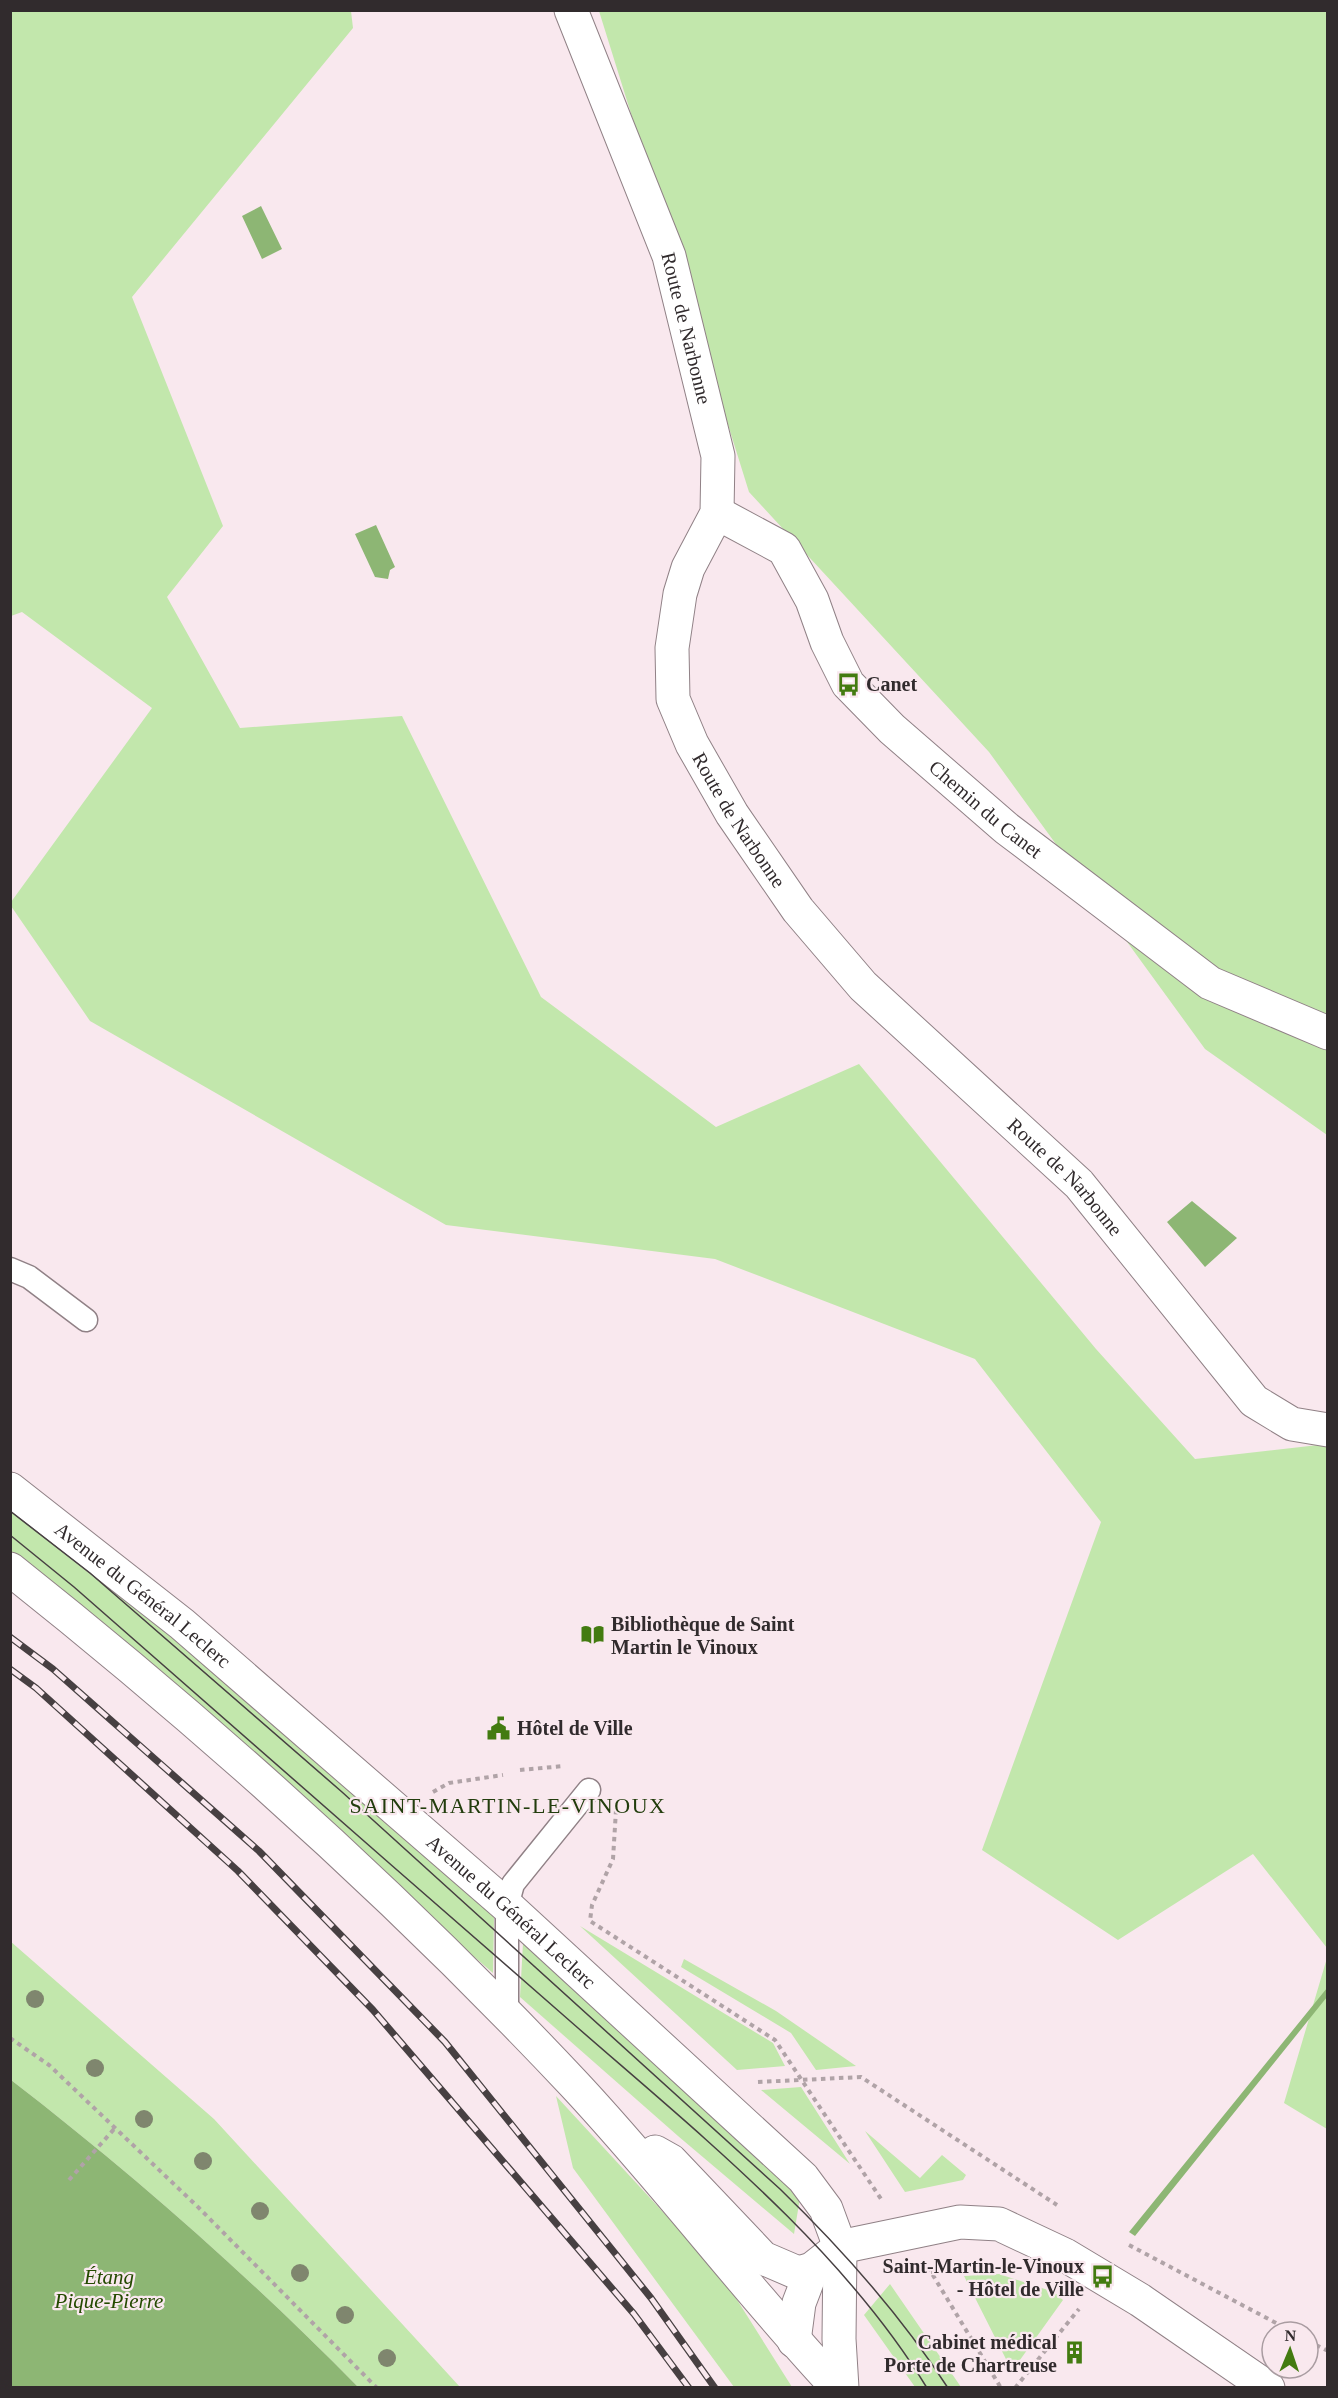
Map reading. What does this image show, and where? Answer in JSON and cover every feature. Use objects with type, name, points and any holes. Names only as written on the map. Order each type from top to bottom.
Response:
[{"type":"street","name":"Route de Narbonne","points":[[571,10],[669,256],[718,456],[717,513],[688,568],[680,594],[672,648],[673,699],[692,744],[732,814],[798,910],[863,986],[1079,1184],[1254,1401],[1292,1424],[1328,1430]]},
{"type":"street","name":"Chemin du Canet","points":[[717,513],[784,549],[812,600],[827,642],[848,684],[892,729],[1006,828],[1210,983],[1328,1033]]},
{"type":"street","name":"Avenue du Général Leclerc","points":[[10,1489],[182,1624],[507,1906],[803,2178],[826,2209],[840,2247],[838,2339],[840,2388]]},
{"type":"street","name":"Avenue du Général Leclerc","points":[[10,1569],[95,1637],[303,1816],[507,2015],[620,2134],[794,2341],[840,2388]]},
{"type":"street","name":"Avenue du Général Leclerc","points":[[620,2134],[671,2161],[763,2258],[798,2273],[812,2269]]},
{"type":"street","points":[[794,2341],[799,2303],[812,2269],[840,2247],[960,2222],[999,2224],[1065,2255],[1140,2300],[1268,2388]]},
{"type":"lane","points":[[10,1269],[29,1276],[86,1320]]},
{"type":"lane","points":[[507,2015],[507,1906],[513,1884],[589,1790]]},
{"type":"path","points":[[520,1770],[532,1767],[574,1767]]},
{"type":"path","points":[[432,1792],[449,1783],[503,1775]]},
{"type":"path","points":[[616,1808],[613,1859],[592,1905],[590,1921],[775,2040],[942,2288],[1001,2388]]},
{"type":"path","points":[[10,2038],[49,2065],[377,2388]]},
{"type":"path","points":[[747,2082],[861,2077],[1060,2208]]},
{"type":"path","points":[[69,2180],[115,2128]]},
{"type":"path","points":[[1122,2241],[1270,2320]]},
{"type":"path","points":[[1015,2388],[1080,2307]]},
{"type":"shaded area","points":[[10,11],[351,11],[353,28],[132,297],[223,526],[167,597],[240,728],[402,716],[541,997],[716,1127],[859,1064],[1096,1349],[1195,1459],[1327,1444],[1327,1948],[1253,1854],[1118,1940],[982,1850],[1101,1522],[975,1359],[715,1259],[446,1225],[90,1021],[11,906],[11,902],[152,708],[22,612],[11,616]]},
{"type":"shaded area","points":[[599,11],[1327,11],[1327,1135],[1205,1049],[989,752],[749,492]]},
{"type":"shaded area","points":[[10,1495],[494,1917],[493,1973],[11,1558]]},
{"type":"shaded area","points":[[580,1926],[773,2043],[785,2066],[737,2070]]},
{"type":"shaded area","points":[[10,1941],[214,2119],[460,2387],[358,2387],[190,2227],[102,2152],[11,2080]]},
{"type":"shaded area","points":[[523,1943],[775,2167],[800,2198],[794,2234],[520,1997]]},
{"type":"shaded area","points":[[1327,1958],[1327,2129],[1284,2103]]},
{"type":"shaded area","points":[[684,1959],[776,2011],[856,2066],[816,2070],[791,2033],[681,1967]]},
{"type":"shaded area","points":[[801,2087],[850,2164],[761,2090]]},
{"type":"shaded area","points":[[556,2096],[722,2276],[792,2387],[734,2387],[573,2168]]},
{"type":"shaded area","points":[[865,2131],[920,2178],[942,2155],[966,2175],[963,2180],[905,2192]]},
{"type":"shaded area","points":[[999,2274],[1054,2292],[1063,2300],[1012,2371],[964,2276]]},
{"type":"shaded area","points":[[890,2284],[961,2387],[915,2387],[864,2315]]},
{"type":"water","points":[[261,206],[282,249],[262,259],[242,216]]},
{"type":"water","points":[[376,525],[395,567],[390,570],[388,579],[375,577],[355,534]]},
{"type":"water","points":[[1192,1201],[1237,1238],[1205,1267],[1167,1222]]},
{"type":"water","points":[[1327,1988],[1327,1997],[1135,2236],[1129,2232]]},
{"type":"water","name":"Étang Pique-Pierre","points":[[11,2080],[146,2189],[233,2266],[358,2387],[11,2387]]},
{"type":"tram line","points":[[10,1511],[90,1573],[342,1792],[780,2189],[870,2284],[910,2334],[948,2388]]},
{"type":"tram line","points":[[10,1535],[74,1587],[759,2188],[851,2284],[891,2335],[927,2388]]},
{"type":"railway","points":[[10,1637],[53,1669],[259,1851],[445,2042],[651,2298],[715,2388]]},
{"type":"railway","points":[[10,1669],[36,1688],[238,1871],[373,2010],[634,2314],[689,2388]]},
{"type":"place","name":"Canet","points":[[848,684]]},
{"type":"place","name":"Bibliothèque de Saint Martin le Vinoux","points":[[593,1635]]},
{"type":"place","name":"Hôtel de Ville","points":[[499,1728]]},
{"type":"place","name":"Saint-Martin-le-Vinoux - Hôtel de Ville","points":[[1102,2277]]},
{"type":"place","name":"Cabinet médical Porte de Chartreuse","points":[[1075,2353]]},
{"type":"district","name":"SAINT-MARTIN-LE-VINOUX","points":[[508,1805]]}]
